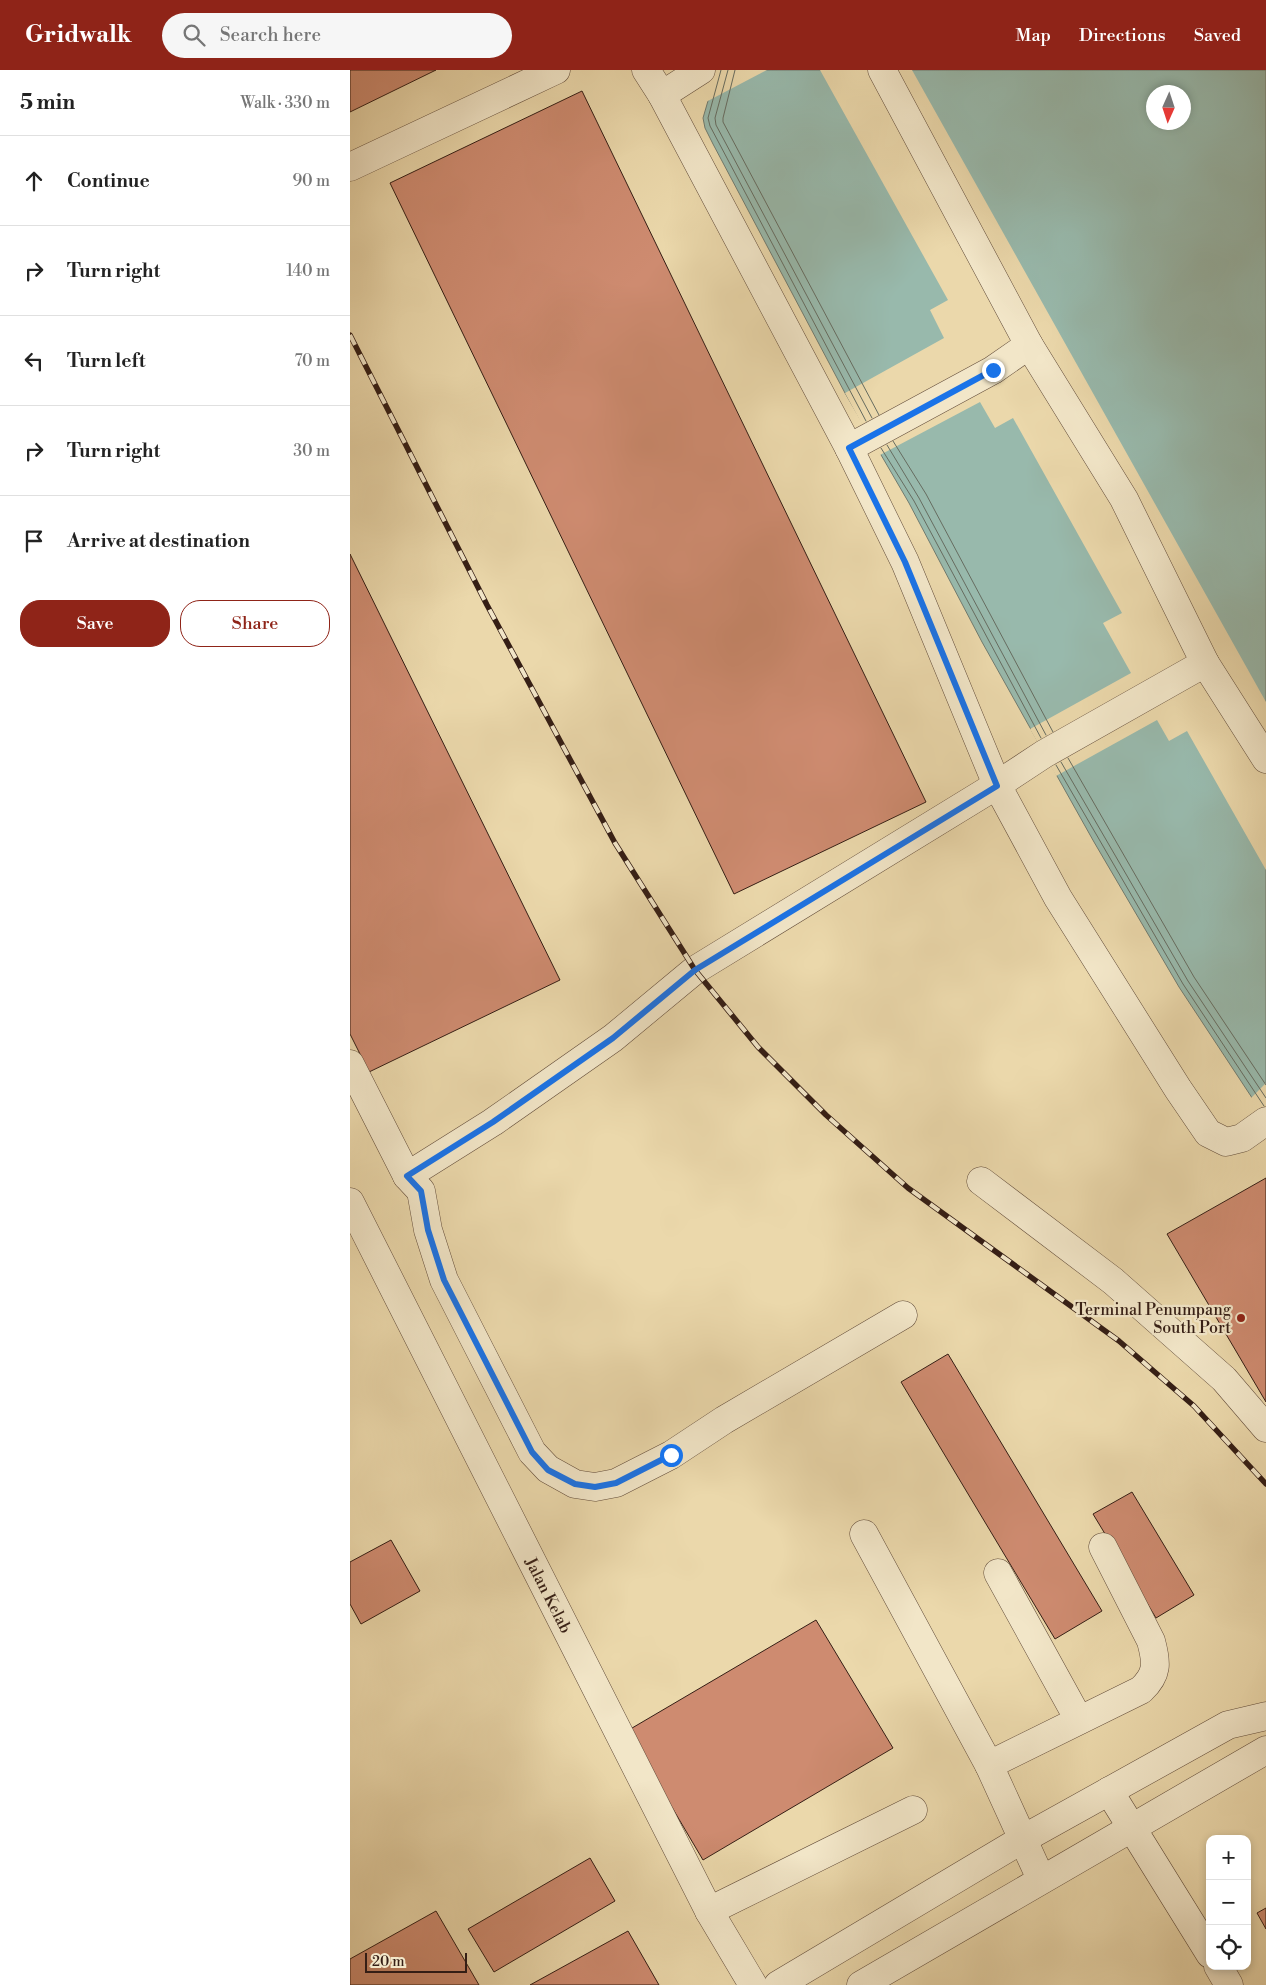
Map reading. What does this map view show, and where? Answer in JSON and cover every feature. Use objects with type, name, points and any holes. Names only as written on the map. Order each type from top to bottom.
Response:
[{"type":"street","points":[[350,167],[556,70]]},
{"type":"street","points":[[646,70],[662,95],[849,448],[905,562],[997,786],[1058,898],[1178,1090],[1208,1133],[1226,1142],[1242,1138],[1266,1121]]},
{"type":"street","points":[[662,95],[701,70]]},
{"type":"street","points":[[882,70],[1030,345],[1124,499],[1205,663],[1266,759]]},
{"type":"street","points":[[849,448],[993,370],[1030,345]]},
{"type":"street","points":[[407,1176],[493,1122],[613,1038],[695,970],[997,786],[1044,754],[1205,663]]},
{"type":"street","points":[[350,1064],[407,1176],[421,1191],[428,1230],[444,1280],[532,1452],[548,1470],[575,1484],[595,1487],[616,1483],[671,1455],[724,1420],[903,1315]]},
{"type":"street","points":[[981,1181],[1113,1281],[1224,1378],[1266,1428]]},
{"type":"street","name":"Jalan Kelab","points":[[350,1202],[709,1911],[752,1985]]},
{"type":"street","points":[[864,1534],[989,1765],[1041,1879]]},
{"type":"street","points":[[989,1765],[1140,1690],[1150,1682],[1154,1672],[1155,1657],[1151,1641],[1103,1547]]},
{"type":"street","points":[[998,1573],[1079,1720]]},
{"type":"street","points":[[778,1985],[1023,1839],[1108,1791],[1228,1725],[1266,1716]]},
{"type":"street","points":[[861,1985],[1266,1750]]},
{"type":"street","points":[[1108,1791],[1206,1947]]},
{"type":"street","points":[[709,1911],[913,1810]]},
{"type":"street","points":[[1220,1970],[1229,1985]]},
{"type":"water","points":[[717,70],[1266,70],[1266,1119],[1179,987],[1094,842],[982,642],[909,503],[845,393],[705,128],[703,118]]},
{"type":"pier","points":[[714,70],[767,70],[704,103]]},
{"type":"pier","points":[[820,70],[912,70],[1266,702],[1266,870],[1187,731],[1169,741],[1157,720],[1056,776],[1030,729],[1131,673],[1103,623],[1122,613],[1013,418],[995,428],[980,402],[880,455],[869,437],[845,393],[944,338],[930,310],[948,300]]},
{"type":"pier","points":[[1266,1083],[1266,1121],[1250,1099]]},
{"type":"building","points":[[350,70],[436,70],[350,112]]},
{"type":"building","points":[[582,91],[926,802],[734,894],[390,183]]},
{"type":"building","points":[[350,554],[560,980],[369,1072],[350,1034]]},
{"type":"building","name":"Terminal Penumpang South Port","points":[[1266,1178],[1266,1402],[1167,1234]]},
{"type":"building","points":[[948,1354],[1102,1611],[1055,1639],[901,1382]]},
{"type":"building","points":[[1132,1492],[1194,1595],[1156,1618],[1093,1514]]},
{"type":"building","points":[[391,1540],[420,1591],[361,1624],[350,1604],[350,1562]]},
{"type":"building","points":[[816,1620],[893,1748],[703,1860],[627,1731]]},
{"type":"building","points":[[590,1858],[615,1901],[494,1972],[468,1929]]},
{"type":"building","points":[[1266,1908],[1266,1929],[1257,1913]]},
{"type":"building","points":[[436,1911],[479,1985],[350,1985],[350,1959]]},
{"type":"building","points":[[628,1931],[659,1985],[530,1985]]},
{"type":"railway","points":[[350,335],[487,605],[615,843],[695,970],[758,1047],[826,1115],[908,1188],[1119,1341],[1194,1406],[1266,1484]]},
{"type":"place","name":"Terminal Penumpang South Port","points":[[1241,1318]]},
{"type":"route","points":[[671,1455],[616,1483],[595,1487],[575,1484],[548,1470],[532,1452],[444,1280],[428,1230],[421,1191],[407,1176],[493,1122],[613,1038],[695,970],[997,786],[905,562],[849,448],[993,370]]}]
